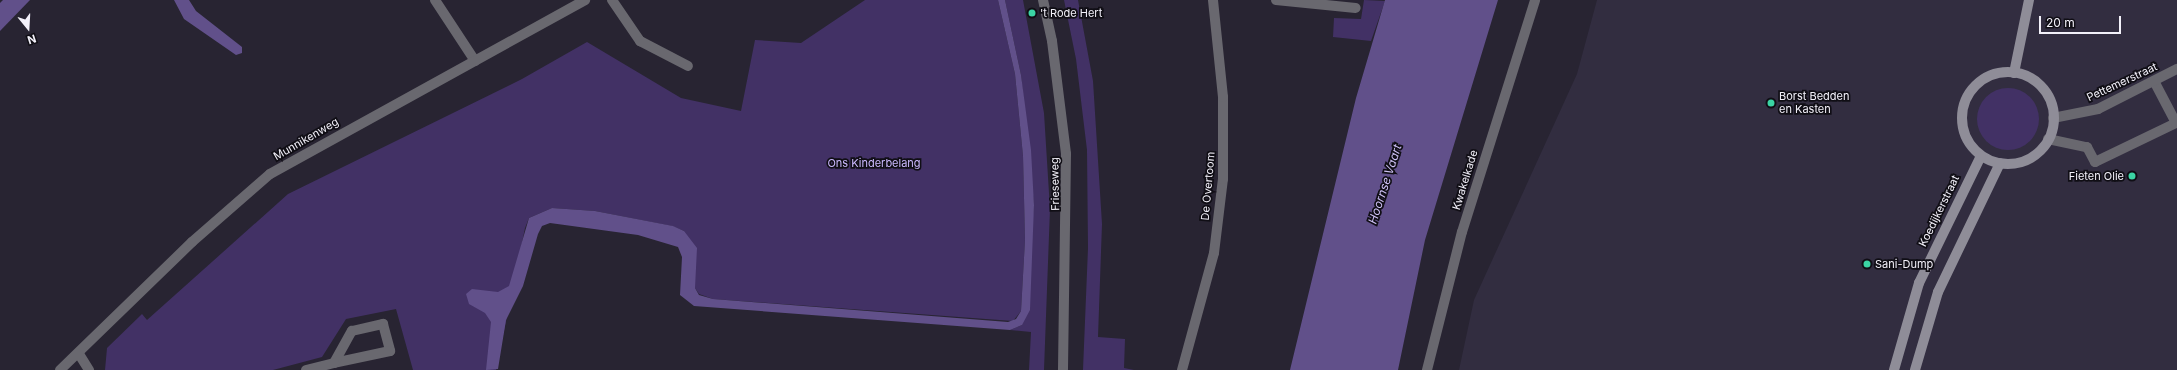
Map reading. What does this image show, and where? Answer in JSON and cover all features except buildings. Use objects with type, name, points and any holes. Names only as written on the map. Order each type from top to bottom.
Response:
[{"type":"main road","points":[[2014,73],[2030,0]]},
{"type":"main road","points":[[2014,73],[2032,80],[2046,93],[2053,118],[2048,139],[2032,157],[2015,164],[2000,163],[1981,156],[1964,132],[1965,102],[1983,80],[2014,73]]},
{"type":"main road","name":"Koedijkerstraat","points":[[1894,370],[1919,283],[1981,156]]},
{"type":"main road","points":[[1915,370],[1938,292],[2000,163]]},
{"type":"street","points":[[435,0],[475,61]]},
{"type":"street","name":"Munnikenweg","points":[[60,370],[79,354],[192,242],[270,174],[585,0]]},
{"type":"street","points":[[612,0],[640,41],[688,66]]},
{"type":"street","name":"Frieseweg","points":[[1043,0],[1052,41],[1066,154],[1063,370]]},
{"type":"street","name":"De Overtoom","points":[[1182,370],[1214,253],[1223,179],[1223,97],[1213,0]]},
{"type":"street","points":[[1276,0],[1356,8]]},
{"type":"street","name":"Kwakelkade","points":[[1427,370],[1462,232],[1535,0]]},
{"type":"street","name":"Pettemerstraat","points":[[2053,118],[2098,109],[2177,69]]},
{"type":"street","points":[[2048,139],[2087,147],[2095,162],[2176,123],[2154,81]]},
{"type":"street","points":[[306,370],[390,351],[383,324],[352,331],[334,363]]},
{"type":"street","points":[[79,354],[89,370]]},
{"type":"shaded area","points":[[1597,0],[2177,0],[2177,370],[1459,370],[1474,300],[1577,74]]},
{"type":"green space","name":"Ons Kinderbelang","points":[[865,0],[998,0],[1015,74],[1023,156],[1025,240],[1021,311],[1013,321],[713,299],[699,294],[695,288],[684,231],[672,226],[595,211],[552,208],[529,218],[525,228],[496,370],[413,370],[396,309],[346,319],[322,357],[273,370],[105,370],[107,348],[142,314],[147,320],[288,194],[522,79],[587,42],[681,98],[741,111],[755,40],[801,43]]},
{"type":"green space","points":[[1005,0],[1023,0],[1044,113],[1050,209],[1044,370],[1029,370],[1031,332],[1010,330],[1022,325],[1034,205],[1021,75]]},
{"type":"green space","points":[[1064,0],[1078,0],[1093,81],[1102,224],[1098,337],[1125,339],[1124,368],[1134,370],[1083,370],[1088,248],[1087,150],[1076,59]]},
{"type":"green space","points":[[1364,0],[1385,1],[1371,41],[1333,37],[1334,18],[1361,19]]},
{"type":"green space","points":[[2008,88],[2025,93],[2030,97],[2034,102],[2039,119],[2034,136],[2030,141],[2025,145],[2008,150],[1991,145],[1986,141],[1982,136],[1977,119],[1982,102],[1986,97],[1991,93]]},
{"type":"water","points":[[3,0],[30,0],[0,31],[0,3]]},
{"type":"water","points":[[174,0],[189,0],[196,11],[242,47],[242,53],[236,55],[184,19]]},
{"type":"water","points":[[998,0],[1005,0],[1021,75],[1031,150],[1034,205],[1030,310],[1022,325],[1010,330],[694,306],[680,295],[682,257],[678,247],[638,235],[550,223],[542,226],[538,234],[523,286],[506,320],[498,369],[486,370],[491,322],[485,313],[469,304],[466,294],[472,289],[498,292],[509,286],[529,218],[552,208],[595,211],[673,226],[684,231],[697,248],[695,288],[699,295],[713,299],[1008,322],[1016,319],[1021,311],[1025,240],[1023,156],[1015,74]]},
{"type":"water","name":"Hoornse Vaart","points":[[1385,0],[1498,0],[1425,240],[1398,370],[1290,370],[1356,98]]},
{"type":"place","name":"'t Rode Hert","points":[[1032,13]]},
{"type":"place","name":"Borst Bedden en Kasten","points":[[1771,103]]},
{"type":"place","name":"Fieten Olie","points":[[2132,176]]},
{"type":"place","name":"Sani-Dump","points":[[1867,264]]}]
